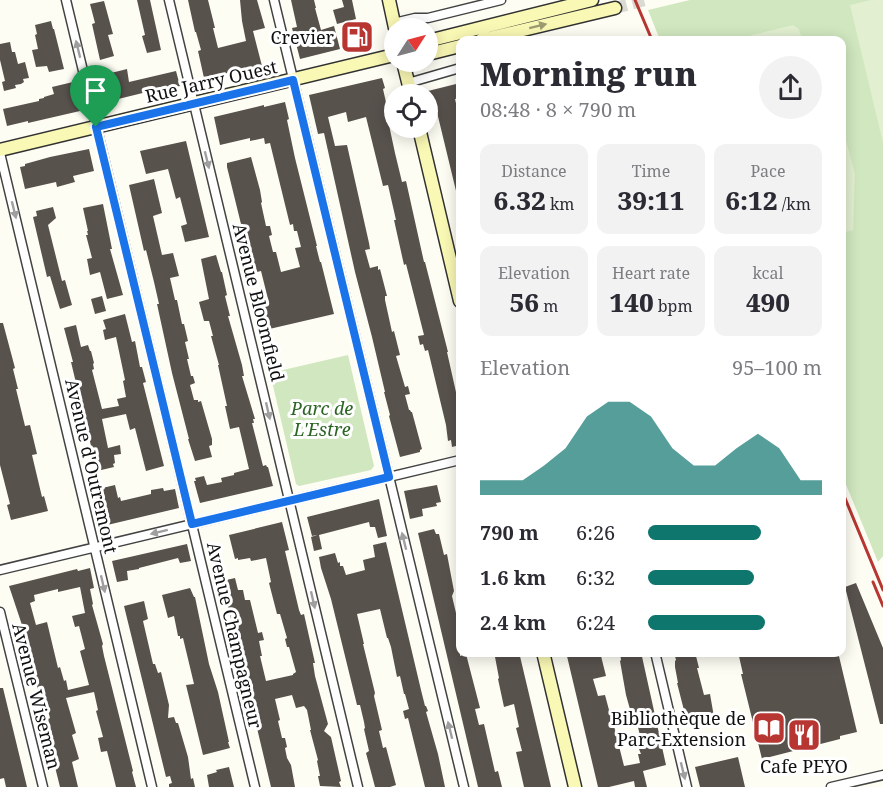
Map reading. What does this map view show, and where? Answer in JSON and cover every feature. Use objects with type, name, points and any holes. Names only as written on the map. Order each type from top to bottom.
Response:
[{"type":"main road","points":[[389,0],[393,18]]},
{"type":"main road","points":[[438,38],[592,0]]},
{"type":"main road","points":[[498,36],[615,8]]},
{"type":"main road","points":[[438,52],[456,47]]},
{"type":"main road","name":"Rue Jarry Ouest","points":[[0,152],[384,57]]},
{"type":"main road","points":[[421,138],[456,284]]},
{"type":"main road","points":[[544,657],[575,787]]},
{"type":"street","name":"Avenue Champagneur","points":[[66,0],[255,787]]},
{"type":"street","name":"Avenue Bloomfield","points":[[170,0],[358,787]]},
{"type":"street","points":[[274,0],[464,787]]},
{"type":"street","points":[[428,18],[500,0]]},
{"type":"street","points":[[422,84],[456,70]]},
{"type":"street","name":"Avenue d'Outremont","points":[[0,152],[152,787]]},
{"type":"street","points":[[0,570],[456,461]]},
{"type":"street","name":"Avenue Wiseman","points":[[0,612],[43,787]]},
{"type":"street","points":[[656,657],[687,787]]},
{"type":"street","points":[[831,787],[883,775]]},
{"type":"green space","points":[[690,0],[883,0],[883,556],[878,562],[846,485],[846,36],[658,36],[648,10]]},
{"type":"green space","points":[[883,0],[883,143],[850,5]]},
{"type":"green space","points":[[793,25],[799,29],[801,36],[748,36]]},
{"type":"green space","points":[[846,140],[855,174],[853,230],[846,232]]},
{"type":"green space","name":"Parc de L'Estre","points":[[348,355],[374,466],[371,470],[299,486],[296,484],[270,373]]},
{"type":"building","points":[[137,0],[150,0],[161,50],[147,53]]},
{"type":"building","points":[[188,0],[208,0],[218,48],[246,41],[240,0],[257,0],[265,28],[253,31],[262,66],[204,78],[198,51],[201,50]]},
{"type":"building","points":[[291,0],[314,0],[321,30],[334,26],[340,49],[300,59],[292,28],[297,27]]},
{"type":"building","points":[[342,0],[352,0],[356,19],[337,24],[333,10],[344,7]]},
{"type":"building","points":[[104,1],[113,34],[108,35],[114,56],[100,60],[90,4]]},
{"type":"building","points":[[51,21],[64,69],[49,72],[47,66],[36,67],[32,50],[38,49],[35,25]]},
{"type":"building","points":[[10,42],[18,64],[25,62],[29,78],[15,85],[16,88],[4,91],[2,82],[5,81],[0,60],[0,44]]},
{"type":"building","points":[[127,69],[129,82],[176,71],[180,86],[106,102],[99,76]]},
{"type":"building","points":[[382,78],[384,138],[392,138],[402,182],[406,181],[424,262],[448,352],[456,392],[456,446],[452,447],[451,440],[448,441],[428,350],[425,351],[423,344],[420,345],[418,336],[424,335],[406,264],[404,265],[388,185],[383,186],[366,117],[348,122],[346,112],[328,117],[335,146],[347,145],[369,243],[370,249],[365,250],[370,268],[378,266],[378,270],[380,269],[387,296],[385,300],[392,332],[394,331],[400,355],[396,356],[405,387],[408,386],[410,394],[405,395],[422,449],[420,452],[400,457],[324,133],[318,134],[309,95]]},
{"type":"building","points":[[73,82],[80,111],[7,126],[3,109],[39,101],[39,99],[54,94],[52,87]]},
{"type":"building","points":[[456,84],[455,99],[456,191],[438,116],[438,88]]},
{"type":"building","points":[[285,102],[295,158],[334,314],[265,330],[259,305],[269,303],[261,271],[253,273],[227,163],[251,157],[266,226],[270,226],[272,235],[269,236],[281,272],[300,267],[295,248],[301,247],[297,231],[294,231],[293,224],[290,225],[270,143],[265,144],[264,138],[250,141],[250,138],[220,145],[214,117]]},
{"type":"building","points":[[186,141],[209,237],[185,242],[181,226],[187,224],[180,197],[176,199],[168,169],[146,174],[140,151]]},
{"type":"building","points":[[89,149],[94,171],[73,176],[75,182],[57,187],[56,182],[25,189],[20,167],[50,157]]},
{"type":"building","points":[[154,179],[162,213],[153,216],[162,255],[173,253],[179,276],[170,278],[188,341],[185,342],[189,359],[187,359],[195,383],[190,385],[194,400],[201,401],[212,439],[212,445],[209,446],[212,457],[195,461],[172,373],[154,282],[146,250],[144,251],[129,185]]},
{"type":"building","points":[[103,204],[112,249],[110,249],[123,295],[107,299],[100,272],[90,275],[87,259],[92,258],[86,235],[88,231],[83,208]]},
{"type":"building","points":[[53,207],[56,218],[48,225],[62,281],[65,280],[72,305],[60,309],[50,276],[47,277],[33,217],[37,216],[36,211]]},
{"type":"building","points":[[216,255],[227,295],[225,296],[230,316],[228,316],[242,365],[244,376],[242,376],[255,419],[252,423],[263,466],[268,467],[273,486],[200,503],[195,478],[204,476],[207,485],[222,482],[221,478],[249,469],[239,427],[230,429],[219,365],[211,336],[213,336],[209,321],[204,321],[199,302],[209,299],[201,259]]},
{"type":"building","points":[[102,296],[106,311],[95,314],[91,299]]},
{"type":"building","points":[[125,314],[146,382],[143,383],[164,466],[146,471],[135,428],[130,430],[126,414],[102,419],[108,448],[120,445],[121,454],[114,455],[114,467],[97,471],[64,328],[76,325],[81,347],[88,345],[91,351],[94,363],[92,370],[102,409],[119,406],[117,399],[126,397],[123,381],[125,380],[116,337],[105,340],[103,330],[106,329],[103,320]]},
{"type":"building","points":[[0,323],[3,323],[15,368],[13,369],[18,389],[16,389],[25,426],[30,425],[37,454],[32,455],[42,497],[44,496],[48,511],[11,520],[7,505],[10,504],[0,465]]},
{"type":"building","points":[[115,485],[121,501],[151,494],[151,490],[175,489],[179,508],[103,526],[94,490]]},
{"type":"building","points":[[437,485],[441,502],[436,503],[437,506],[422,509],[423,516],[410,519],[404,491]]},
{"type":"building","points":[[379,499],[387,536],[378,538],[375,527],[370,527],[369,522],[319,535],[322,549],[314,551],[311,537],[317,535],[312,536],[307,517]]},
{"type":"building","points":[[282,522],[289,550],[285,551],[299,610],[301,615],[304,614],[315,663],[313,663],[315,676],[328,724],[324,731],[331,737],[341,787],[320,786],[318,760],[307,710],[304,706],[296,708],[292,695],[275,699],[280,720],[278,721],[282,738],[285,738],[287,758],[291,765],[295,787],[271,787],[222,581],[235,578],[238,590],[243,590],[245,600],[250,600],[258,633],[262,632],[264,640],[259,641],[266,681],[293,675],[296,672],[289,647],[287,647],[285,639],[287,638],[280,614],[277,614],[269,583],[271,582],[266,558],[251,561],[250,558],[235,559],[229,535]]},
{"type":"building","points":[[434,529],[436,534],[439,534],[444,555],[447,554],[456,613],[456,657],[467,657],[480,708],[475,709],[479,725],[484,724],[495,772],[498,771],[502,787],[478,787],[418,533]]},
{"type":"building","points":[[386,542],[445,787],[425,787],[408,718],[405,719],[403,711],[409,709],[400,676],[397,677],[380,609],[357,614],[382,730],[379,731],[383,748],[386,747],[396,785],[375,787],[366,753],[369,751],[360,705],[357,705],[321,568],[319,557],[335,553],[346,575],[365,570],[363,560],[375,557],[373,545]]},
{"type":"building","points":[[187,544],[191,561],[180,563],[178,558],[127,571],[128,580],[117,582],[112,561]]},
{"type":"building","points":[[90,568],[94,588],[90,589],[92,605],[136,787],[116,787],[107,751],[101,752],[98,738],[103,737],[94,692],[66,698],[76,733],[72,735],[79,759],[72,762],[78,787],[60,787],[49,743],[54,742],[48,719],[50,718],[44,695],[40,696],[9,586],[77,569],[78,571]],"holes":[[[80,587],[85,613],[72,616],[75,627],[79,626],[85,649],[80,651],[89,685],[68,690],[66,680],[64,681],[60,667],[58,668],[47,622],[36,625],[30,603],[35,601],[34,595]]]},
{"type":"building","points":[[856,583],[883,648],[883,724],[880,724],[846,587]]},
{"type":"building","points":[[190,588],[195,597],[230,748],[203,755],[186,685],[194,684],[183,638],[180,639],[178,636],[174,616],[168,618],[162,595]]},
{"type":"building","points":[[144,601],[148,619],[143,621],[153,664],[158,673],[161,672],[169,705],[168,718],[174,717],[178,723],[188,757],[191,779],[193,778],[195,787],[169,787],[172,783],[170,776],[166,777],[124,606]]},
{"type":"building","points":[[495,657],[520,657],[551,787],[524,787],[516,752],[522,751],[516,728],[519,727],[514,704],[504,707]]},
{"type":"building","points":[[567,657],[601,657],[606,676],[593,679],[598,696],[605,695],[609,710],[612,709],[624,766],[640,763],[639,749],[643,748],[636,719],[633,720],[626,695],[621,657],[642,657],[666,765],[643,771],[647,787],[635,787],[634,781],[609,787],[598,787]]},
{"type":"building","points":[[675,657],[696,657],[704,695],[710,694],[714,717],[687,722],[677,683]]},
{"type":"building","points":[[739,657],[839,657],[857,732],[840,736],[840,739],[762,759],[741,674],[743,674]]},
{"type":"building","points":[[0,688],[3,688],[27,787],[6,787],[4,778],[0,779]]},
{"type":"building","points":[[738,757],[745,787],[700,787],[695,767]]},
{"type":"building","points":[[229,767],[234,787],[209,787],[207,775]]},
{"type":"tunnel","points":[[615,8],[645,0]]},
{"type":"railway","points":[[635,0],[650,36]]},
{"type":"railway","points":[[846,501],[883,590]]},
{"type":"railway","points":[[873,582],[883,606]]},
{"type":"place","name":"Crevier","points":[[357,37]]},
{"type":"place","name":"Bibliothèque de Parc-Extension","points":[[769,728]]},
{"type":"place","name":"Cafe PEYO","points":[[804,735]]},
{"type":"route","points":[[293,80],[389,477],[192,524],[96,127],[293,80]]}]
